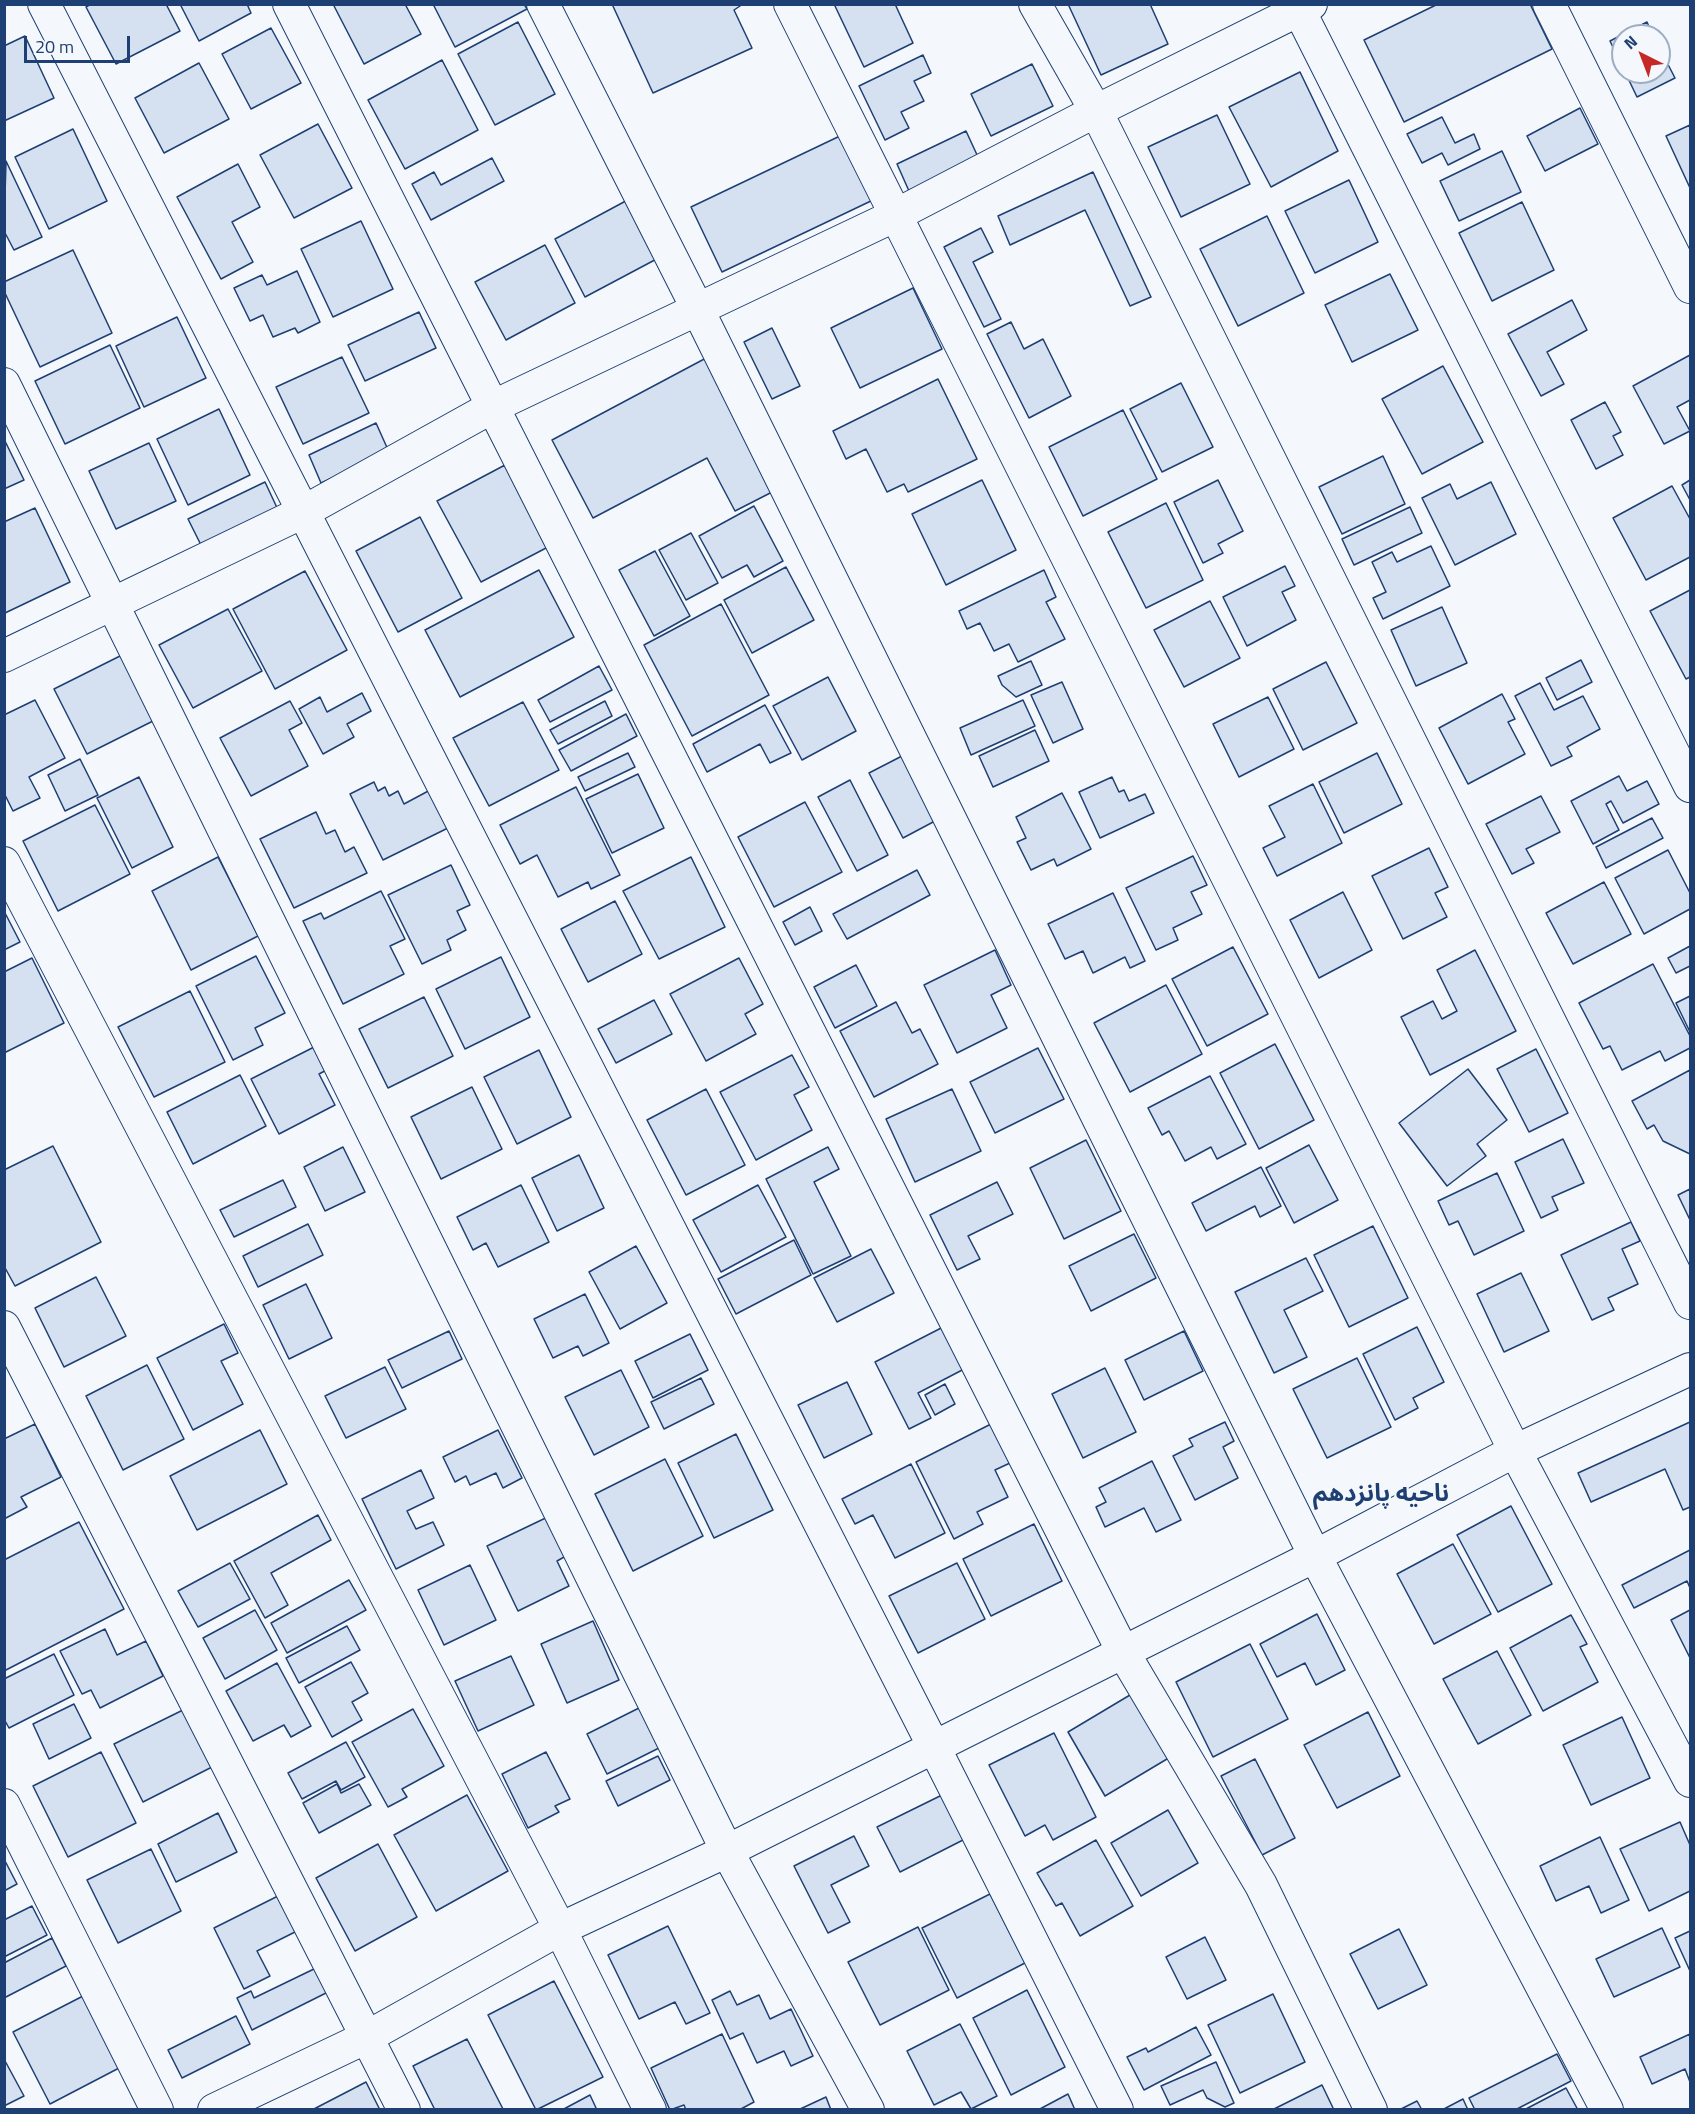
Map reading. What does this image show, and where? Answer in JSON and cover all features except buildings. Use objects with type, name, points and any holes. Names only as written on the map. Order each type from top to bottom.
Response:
[{"type":"street","points":[[44,4],[1117,2109]]},
{"type":"street","points":[[289,4],[1123,1652],[1261,1885],[1371,2109]]},
{"type":"street","points":[[543,4],[698,310],[1315,1556],[1606,2109]]},
{"type":"street","points":[[790,4],[894,216],[1515,1451],[1690,1780]]},
{"type":"street","points":[[1035,4],[1096,111],[1690,1303]]},
{"type":"street","points":[[1549,4],[1690,287]]},
{"type":"street","points":[[4,656],[303,512],[494,406],[894,216],[1302,6],[1690,786]]},
{"type":"street","points":[[4,384],[728,1851],[868,2109]]},
{"type":"street","points":[[4,863],[560,1929],[650,2109]]},
{"type":"street","points":[[4,1327],[404,2109]]},
{"type":"street","points":[[214,2109],[367,2037],[560,1929],[728,1851],[1315,1556],[1515,1451],[1690,1369]]},
{"type":"street","points":[[4,1805],[157,2109]]},
{"type":"district","name":"ناحیه پانزدهم","points":[[1381,1495]]}]
